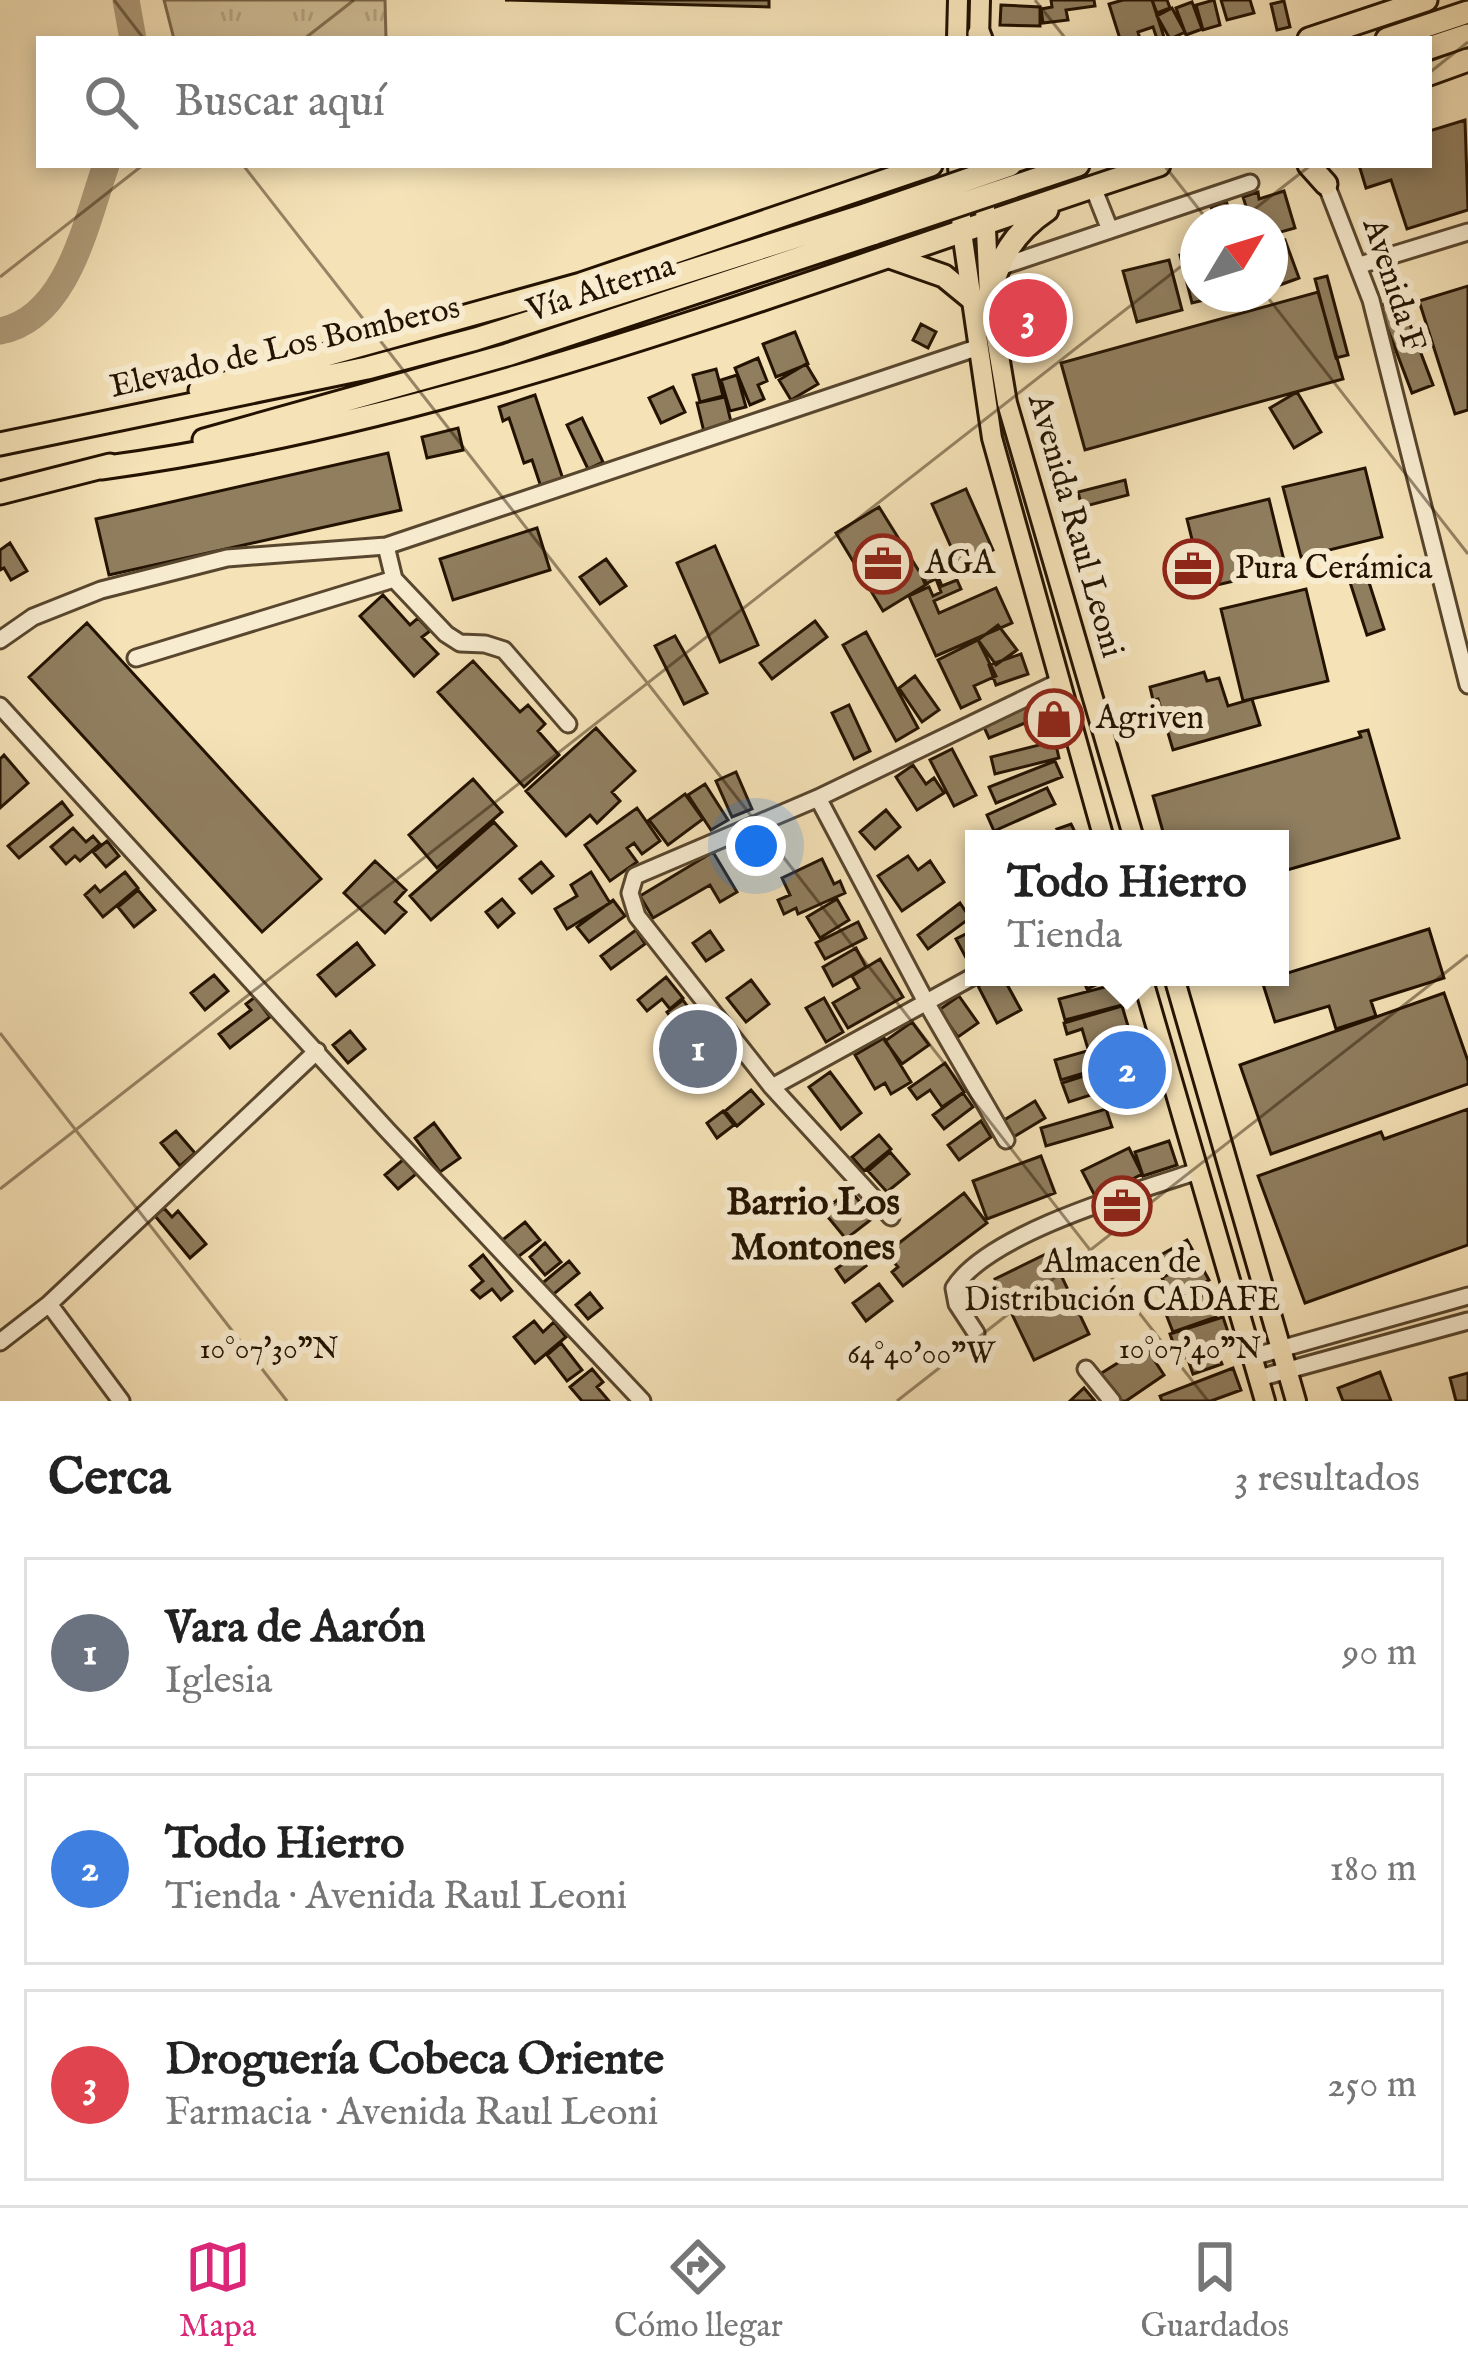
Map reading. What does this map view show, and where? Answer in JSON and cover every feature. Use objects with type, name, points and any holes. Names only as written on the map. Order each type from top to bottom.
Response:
[{"type":"highway","points":[[1318,36],[1426,0]]},
{"type":"highway","points":[[1396,36],[1468,12]]},
{"type":"highway","points":[[1432,47],[1468,35]]},
{"type":"highway","points":[[1432,73],[1468,60]]},
{"type":"highway","points":[[845,194],[880,168]]},
{"type":"highway","name":"Elevado de Los Bomberos","points":[[79,427],[334,350],[581,284],[923,168]]},
{"type":"highway","name":"Elevado de Los Bomberos","points":[[79,427],[368,368],[476,339],[871,223],[1003,168]]},
{"type":"highway","name":"Vía Alterna","points":[[0,493],[447,373],[871,223],[1069,168]]},
{"type":"highway","points":[[101,468],[307,432],[598,351],[1150,168]]},
{"type":"highway","points":[[883,256],[928,268],[980,298],[1010,242],[1030,221],[1088,188]]},
{"type":"highway","points":[[0,444],[79,427]]},
{"type":"main road","points":[[958,0],[973,36]]},
{"type":"main road","points":[[974,36],[980,0]]},
{"type":"main road","name":"Avenida Raul Leoni","points":[[958,168],[962,232],[1131,830]]},
{"type":"main road","name":"Avenida Raul Leoni","points":[[983,168],[987,224],[979,347],[992,438],[1102,830]]},
{"type":"main road","points":[[1145,986],[1265,1400]]},
{"type":"main road","points":[[1177,986],[1296,1401]]},
{"type":"street","name":"Avenida F","points":[[1328,175],[1360,265],[1468,685]]},
{"type":"street","points":[[997,268],[1250,183]]},
{"type":"street","points":[[1088,188],[1110,230]]},
{"type":"street","points":[[1360,265],[1468,232]]},
{"type":"street","points":[[0,640],[33,617],[101,590],[227,558],[386,546],[979,347]]},
{"type":"street","points":[[386,546],[394,579],[446,634],[460,643],[504,650],[568,724]]},
{"type":"street","points":[[136,658],[394,579]]},
{"type":"street","points":[[891,1217],[772,1087],[637,916],[630,893],[635,876],[818,798],[1061,682]]},
{"type":"street","points":[[0,706],[642,1401]]},
{"type":"street","points":[[818,798],[926,1002],[1006,1140]]},
{"type":"street","points":[[772,1087],[965,981]]},
{"type":"street","points":[[0,1342],[49,1304],[317,1051]]},
{"type":"street","points":[[976,1334],[957,1304],[954,1288],[962,1276],[1017,1239],[1113,1198],[1198,1172]]},
{"type":"street","points":[[1252,1357],[1468,1296]]},
{"type":"street","points":[[49,1304],[121,1401]]},
{"type":"street","points":[[1258,1378],[1468,1322]]},
{"type":"street","points":[[1086,1369],[1112,1401]]},
{"type":"street","points":[[1256,1401],[1265,1400]]},
{"type":"green space","points":[[164,0],[385,0],[386,36],[173,36]]},
{"type":"building","points":[[505,0],[769,0],[769,7]]},
{"type":"building","points":[[1051,0],[1094,0],[1095,6],[1066,10],[1068,20],[1043,23],[1041,9],[1052,7]]},
{"type":"building","points":[[1152,0],[1164,36],[1156,36],[1153,27],[1138,32],[1139,36],[1119,36],[1109,4]]},
{"type":"building","points":[[1152,0],[1167,0],[1170,8],[1157,13]]},
{"type":"building","points":[[1214,0],[1220,25],[1203,30],[1196,5]]},
{"type":"building","points":[[1221,0],[1250,0],[1254,13],[1227,20]]},
{"type":"building","points":[[1284,1],[1290,27],[1277,30],[1271,4]]},
{"type":"building","points":[[1192,2],[1202,29],[1186,35],[1176,8]]},
{"type":"building","points":[[1001,5],[1040,7],[1040,26],[1000,25]]},
{"type":"building","points":[[1172,8],[1185,32],[1168,36],[1157,16]]},
{"type":"building","points":[[1465,120],[1468,210],[1407,229],[1391,180],[1366,188],[1360,168],[1432,168],[1432,130]]},
{"type":"building","points":[[1284,191],[1288,204],[1245,204],[1243,197],[1258,192],[1259,199]]},
{"type":"building","points":[[1288,248],[1299,278],[1288,282]]},
{"type":"building","points":[[1169,260],[1180,311],[1137,322],[1123,271]]},
{"type":"building","points":[[1327,276],[1348,355],[1336,358],[1315,279]]},
{"type":"building","points":[[1468,286],[1468,410],[1455,414],[1419,301]]},
{"type":"building","points":[[1318,292],[1343,379],[1085,450],[1061,363],[1246,312],[1288,312],[1288,300]]},
{"type":"building","points":[[1400,298],[1433,385],[1412,393],[1379,306]]},
{"type":"building","points":[[921,324],[936,332],[928,348],[913,340]]},
{"type":"building","points":[[795,332],[808,364],[776,377],[763,344]]},
{"type":"building","points":[[758,358],[767,381],[758,385],[764,399],[750,405],[735,368]]},
{"type":"building","points":[[806,364],[818,384],[791,400],[779,380]]},
{"type":"building","points":[[716,369],[723,396],[700,402],[693,375]]},
{"type":"building","points":[[737,375],[746,407],[730,411],[721,380]]},
{"type":"building","points":[[673,387],[685,412],[661,423],[649,398]]},
{"type":"building","points":[[1297,392],[1321,432],[1294,448],[1270,408]]},
{"type":"building","points":[[535,395],[563,479],[541,487],[532,460],[524,463],[509,418],[503,421],[499,407]]},
{"type":"building","points":[[725,397],[732,426],[704,432],[697,403]]},
{"type":"building","points":[[582,418],[603,462],[588,469],[567,425]]},
{"type":"building","points":[[458,428],[463,450],[427,458],[422,437]]},
{"type":"building","points":[[388,453],[401,510],[109,575],[96,519]]},
{"type":"building","points":[[1365,468],[1382,537],[1301,557],[1283,487]]},
{"type":"building","points":[[1125,480],[1128,495],[1082,507],[1078,492]]},
{"type":"building","points":[[966,489],[993,550],[937,574],[942,586],[957,580],[961,589],[934,601],[939,613],[996,588],[1012,623],[936,656],[909,596],[929,587],[933,596],[941,592],[936,579],[925,584],[920,572],[955,556],[932,504]]},
{"type":"building","points":[[1269,499],[1286,569],[1204,588],[1187,519]]},
{"type":"building","points":[[879,507],[927,584],[883,611],[836,533]]},
{"type":"building","points":[[537,528],[550,570],[453,600],[440,559]]},
{"type":"building","points":[[10,543],[27,571],[11,580],[4,568],[0,570],[0,550]]},
{"type":"building","points":[[715,546],[758,645],[720,662],[677,563]]},
{"type":"building","points":[[606,559],[626,586],[600,604],[580,577]]},
{"type":"building","points":[[1365,570],[1384,629],[1367,635],[1348,576]]},
{"type":"building","points":[[1306,589],[1328,681],[1243,701],[1221,609]]},
{"type":"building","points":[[383,595],[410,625],[418,618],[430,631],[422,637],[438,654],[414,676],[360,616]]},
{"type":"building","points":[[815,621],[827,637],[772,679],[760,663]]},
{"type":"building","points":[[87,623],[321,879],[262,932],[29,677]]},
{"type":"building","points":[[998,625],[1017,650],[996,665],[978,640]]},
{"type":"building","points":[[866,632],[918,728],[896,741],[843,645]]},
{"type":"building","points":[[675,636],[707,693],[684,704],[655,646]]},
{"type":"building","points":[[978,640],[996,676],[974,686],[980,699],[961,708],[938,660]]},
{"type":"building","points":[[1021,654],[1028,674],[996,685],[989,665]]},
{"type":"building","points":[[473,661],[520,712],[528,705],[545,724],[538,731],[559,755],[524,787],[438,692]]},
{"type":"building","points":[[1204,672],[1207,681],[1219,678],[1228,706],[1252,699],[1260,725],[1173,750],[1150,687]]},
{"type":"building","points":[[915,676],[939,710],[922,722],[899,688]]},
{"type":"building","points":[[849,705],[870,751],[854,759],[832,713]]},
{"type":"building","points":[[1031,705],[1037,718],[989,738],[983,725]]},
{"type":"building","points":[[596,728],[635,771],[612,792],[620,801],[597,823],[590,815],[566,836],[526,791]]},
{"type":"building","points":[[1368,730],[1399,838],[1289,869],[1289,830],[1162,830],[1153,796],[1361,737],[1359,732]]},
{"type":"building","points":[[1055,741],[1059,758],[995,774],[991,757]]},
{"type":"building","points":[[952,749],[976,795],[954,806],[930,760]]},
{"type":"building","points":[[4,755],[28,783],[0,808],[0,759]]},
{"type":"building","points":[[1055,761],[1062,777],[996,803],[989,787]]},
{"type":"building","points":[[913,765],[926,784],[934,778],[944,793],[917,810],[896,777]]},
{"type":"building","points":[[736,772],[752,809],[732,817],[716,781]]},
{"type":"building","points":[[473,779],[502,812],[437,868],[409,835]]},
{"type":"building","points":[[705,784],[728,820],[711,830],[688,795]]},
{"type":"building","points":[[1047,788],[1055,804],[996,830],[987,815]]},
{"type":"building","points":[[685,794],[703,819],[668,845],[649,820]]},
{"type":"building","points":[[62,802],[72,815],[19,858],[8,846]]},
{"type":"building","points":[[637,808],[660,841],[642,854],[634,843],[627,848],[637,862],[610,881],[585,845]]},
{"type":"building","points":[[886,810],[900,827],[875,849],[860,832]]},
{"type":"building","points":[[494,822],[516,846],[431,920],[410,896]]},
{"type":"building","points":[[73,828],[86,842],[93,836],[100,844],[80,861],[75,856],[66,864],[51,847]]},
{"type":"building","points":[[107,841],[119,856],[106,867],[93,852]]},
{"type":"building","points":[[713,852],[737,892],[720,902],[710,885],[653,918],[640,896]]},
{"type":"building","points":[[908,856],[918,870],[930,861],[944,882],[902,911],[878,876]]},
{"type":"building","points":[[822,859],[834,884],[840,881],[845,893],[798,914],[796,908],[784,914],[778,900],[790,895],[782,878]]},
{"type":"building","points":[[375,861],[406,890],[395,902],[406,912],[385,933],[344,893]]},
{"type":"building","points":[[541,862],[553,876],[532,893],[520,879]]},
{"type":"building","points":[[125,872],[138,888],[103,917],[85,895],[95,886],[100,892]]},
{"type":"building","points":[[591,872],[610,903],[567,929],[555,909],[577,896],[571,885]]},
{"type":"building","points":[[138,890],[155,910],[134,927],[118,907]]},
{"type":"building","points":[[502,899],[514,913],[498,927],[486,912]]},
{"type":"building","points":[[837,899],[849,920],[820,938],[807,917]]},
{"type":"building","points":[[613,900],[625,916],[589,942],[577,927]]},
{"type":"building","points":[[960,903],[965,910],[965,922],[928,949],[918,935]]},
{"type":"building","points":[[858,922],[866,938],[825,959],[816,943]]},
{"type":"building","points":[[1429,929],[1444,978],[1371,1001],[1376,1016],[1336,1029],[1329,1006],[1275,1022],[1264,986],[1289,986],[1289,973]]},
{"type":"building","points":[[636,930],[645,944],[611,969],[601,956]]},
{"type":"building","points":[[710,931],[723,950],[706,961],[693,943]]},
{"type":"building","points":[[965,934],[965,956],[956,939]]},
{"type":"building","points":[[357,943],[374,965],[336,996],[318,975]]},
{"type":"building","points":[[856,948],[866,967],[833,986],[823,967]]},
{"type":"building","points":[[880,959],[903,997],[848,1028],[833,1003],[859,988],[852,976]]},
{"type":"building","points":[[214,975],[228,991],[205,1010],[191,993]]},
{"type":"building","points":[[666,977],[683,998],[670,1009],[662,999],[647,1011],[638,1000]]},
{"type":"building","points":[[751,980],[769,1004],[746,1022],[727,998]]},
{"type":"building","points":[[978,986],[1008,986],[1021,1010],[997,1023]]},
{"type":"building","points":[[1121,986],[1126,1004],[1065,1020],[1059,999]]},
{"type":"building","points":[[1444,993],[1468,1061],[1468,1084],[1271,1154],[1240,1065]]},
{"type":"building","points":[[959,996],[978,1023],[958,1037],[939,1010]]},
{"type":"building","points":[[255,997],[270,1017],[230,1048],[219,1034],[251,1010],[246,1004]]},
{"type":"building","points":[[824,998],[843,1032],[826,1042],[806,1008]]},
{"type":"building","points":[[683,1000],[695,1017],[678,1028],[667,1012]]},
{"type":"building","points":[[1122,1006],[1131,1036],[1088,1049],[1082,1029],[1067,1034],[1064,1023]]},
{"type":"building","points":[[912,1022],[929,1045],[902,1064],[885,1041]]},
{"type":"building","points":[[350,1031],[365,1049],[348,1063],[333,1045]]},
{"type":"building","points":[[884,1038],[911,1082],[891,1094],[885,1083],[875,1089],[855,1055]]},
{"type":"building","points":[[1122,1041],[1128,1060],[1061,1080],[1055,1060]]},
{"type":"building","points":[[702,1043],[714,1058],[684,1080],[673,1064]]},
{"type":"building","points":[[722,1054],[735,1071],[711,1090],[698,1073]]},
{"type":"building","points":[[1146,1056],[1153,1075],[1069,1102],[1062,1083]]},
{"type":"building","points":[[945,1063],[964,1092],[942,1107],[930,1090],[917,1099],[909,1088]]},
{"type":"building","points":[[830,1072],[861,1113],[841,1129],[809,1087]]},
{"type":"building","points":[[751,1090],[763,1104],[737,1126],[725,1111]]},
{"type":"building","points":[[963,1093],[973,1107],[944,1129],[933,1115]]},
{"type":"building","points":[[1035,1101],[1045,1118],[1012,1138],[1001,1122]]},
{"type":"building","points":[[1106,1109],[1112,1127],[1046,1146],[1041,1128]]},
{"type":"building","points":[[1468,1109],[1468,1245],[1305,1303],[1258,1176],[1381,1132],[1384,1139]]},
{"type":"building","points":[[723,1111],[734,1125],[717,1138],[707,1123]]},
{"type":"building","points":[[981,1121],[991,1137],[959,1160],[948,1145]]},
{"type":"building","points":[[434,1123],[460,1158],[440,1172],[415,1138]]},
{"type":"building","points":[[176,1131],[195,1153],[180,1166],[161,1143]]},
{"type":"building","points":[[879,1135],[891,1149],[864,1171],[852,1157]]},
{"type":"building","points":[[1169,1141],[1177,1165],[1143,1176],[1135,1152]]},
{"type":"building","points":[[1129,1148],[1142,1174],[1096,1198],[1082,1171]]},
{"type":"building","points":[[890,1152],[909,1174],[887,1192],[868,1171]]},
{"type":"building","points":[[1041,1156],[1055,1193],[987,1219],[973,1181]]},
{"type":"building","points":[[404,1159],[416,1174],[398,1189],[385,1175]]},
{"type":"building","points":[[850,1190],[873,1218],[846,1239],[823,1211]]},
{"type":"building","points":[[964,1193],[987,1223],[903,1286],[892,1272],[898,1267],[886,1253]]},
{"type":"building","points":[[164,1208],[172,1217],[178,1211],[206,1244],[190,1258],[155,1216]]},
{"type":"building","points":[[525,1222],[540,1240],[514,1260],[500,1242]]},
{"type":"building","points":[[1187,1240],[1209,1280],[1174,1300],[1162,1278],[1169,1274],[1159,1256]]},
{"type":"building","points":[[545,1243],[561,1262],[545,1275],[530,1257]]},
{"type":"building","points":[[1050,1252],[1089,1334],[1034,1360],[995,1279]]},
{"type":"building","points":[[857,1254],[866,1266],[845,1282],[836,1269]]},
{"type":"building","points":[[483,1255],[512,1291],[501,1300],[492,1289],[480,1298],[472,1290],[483,1281],[470,1266]]},
{"type":"building","points":[[569,1261],[579,1273],[549,1298],[539,1286]]},
{"type":"building","points":[[879,1284],[892,1301],[866,1321],[853,1303]]},
{"type":"building","points":[[590,1293],[602,1308],[588,1319],[576,1305]]},
{"type":"building","points":[[1208,1294],[1216,1317],[1173,1332],[1164,1309]]},
{"type":"building","points":[[1223,1317],[1232,1344],[1216,1349],[1222,1364],[1193,1374],[1187,1357],[1179,1360],[1170,1334]]},
{"type":"building","points":[[534,1321],[543,1332],[554,1322],[566,1337],[535,1363],[514,1337]]},
{"type":"building","points":[[561,1343],[582,1370],[567,1381],[547,1355]]},
{"type":"building","points":[[1145,1346],[1164,1375],[1126,1401],[1117,1401],[1100,1374]]},
{"type":"building","points":[[1233,1368],[1241,1390],[1211,1401],[1162,1401],[1160,1396]]},
{"type":"building","points":[[592,1369],[603,1382],[597,1387],[609,1401],[582,1401],[570,1387]]},
{"type":"building","points":[[1380,1372],[1391,1401],[1343,1401],[1338,1388]]},
{"type":"building","points":[[1468,1373],[1468,1401],[1456,1401],[1450,1378]]},
{"type":"building","points":[[1084,1388],[1095,1401],[1070,1401]]},
{"type":"waterway","points":[[126,0],[132,36]]},
{"type":"waterway","points":[[0,331],[42,308],[58,288],[82,239],[105,168]]},
{"type":"place","name":"Droguería Cobeca Oriente","points":[[1028,318]]},
{"type":"place","name":"AGA","points":[[883,564]]},
{"type":"place","name":"Pura Cerámica","points":[[1193,569]]},
{"type":"place","name":"Agriven","points":[[1054,719]]},
{"type":"place","name":"Vara de Aarón","points":[[698,1049]]},
{"type":"place","name":"Todo Hierro","points":[[1127,1070]]},
{"type":"place","name":"Almacen de Distribución CADAFE","points":[[1122,1206]]},
{"type":"district","name":"Barrio Los Montones","points":[[813,1226]]}]
